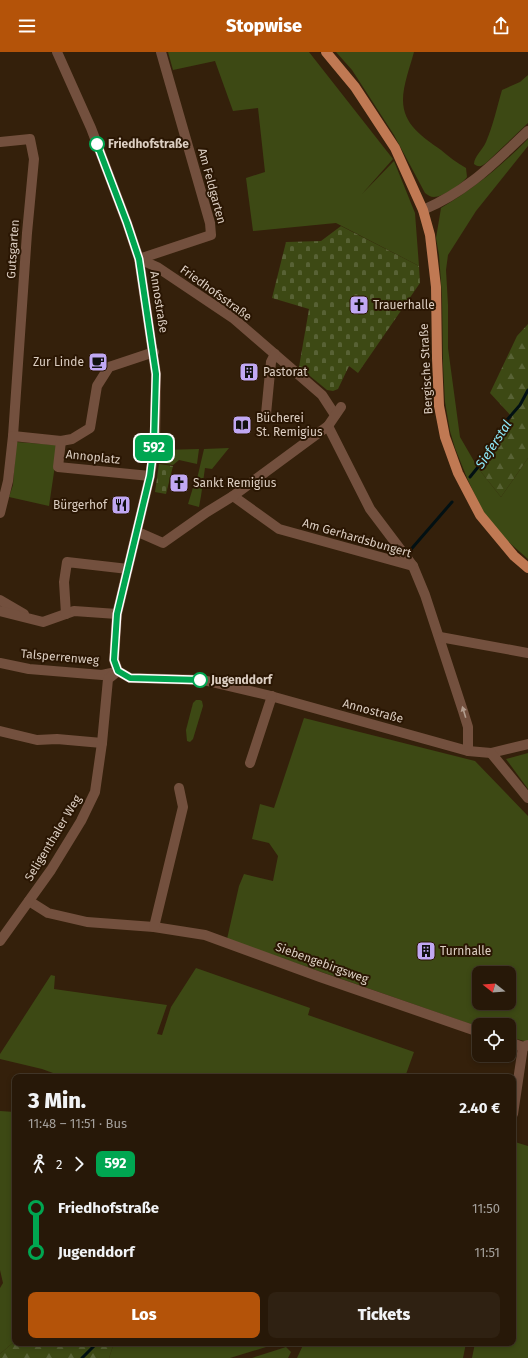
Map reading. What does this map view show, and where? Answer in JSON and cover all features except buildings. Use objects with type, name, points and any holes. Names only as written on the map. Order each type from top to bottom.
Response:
[{"type":"main road","name":"Bergische Straße","points":[[326,52],[354,87],[395,148],[423,210],[430,235],[436,287],[436,358],[440,406],[445,437],[458,473],[480,516],[514,556],[528,568]]},
{"type":"street","name":"Annostraße","points":[[57,52],[91,128],[139,259],[154,352],[156,374],[154,444],[150,476],[138,532],[117,614],[114,660],[118,671],[130,678],[203,680],[272,696],[468,751],[491,753],[528,744]]},
{"type":"street","name":"Am Feldgarten","points":[[139,259],[211,235],[210,224],[161,52]]},
{"type":"street","points":[[423,210],[459,192],[480,177],[528,131]]},
{"type":"street","name":"Gutsgarten","points":[[0,142],[30,139],[34,159],[27,233],[13,436],[8,481],[0,513]]},
{"type":"street","name":"Friedhofsstraße","points":[[139,259],[157,267],[233,318],[322,395],[338,411],[328,426]]},
{"type":"street","points":[[13,436],[61,441],[72,439],[90,428],[97,386],[109,367],[154,352]]},
{"type":"street","points":[[266,414],[271,362],[275,354]]},
{"type":"street","points":[[138,532],[163,543],[207,512],[233,496],[328,426],[370,509],[413,566]]},
{"type":"street","name":"Annoplatz","points":[[61,441],[58,466],[150,476]]},
{"type":"street","name":"Am Gerhardsbungert","points":[[233,496],[279,530],[413,566],[440,638],[468,727],[468,751]]},
{"type":"street","points":[[66,614],[64,582],[67,562],[128,569]]},
{"type":"street","points":[[0,600],[32,620]]},
{"type":"street","points":[[0,611],[43,622],[74,611],[117,614]]},
{"type":"street","points":[[440,638],[528,653]]},
{"type":"street","name":"Talsperrenweg","points":[[0,663],[29,669],[102,674],[118,671]]},
{"type":"street","name":"Seligenthaler Weg","points":[[0,941],[51,870],[81,821],[95,792],[102,743],[108,679],[118,671]]},
{"type":"street","points":[[250,763],[272,696]]},
{"type":"street","points":[[0,731],[37,740],[57,739],[102,743]]},
{"type":"street","points":[[491,753],[528,798]]},
{"type":"street","points":[[154,927],[184,807],[179,788]]},
{"type":"street","name":"Siebengebirgsweg","points":[[29,901],[48,913],[87,922],[154,927],[205,935],[472,1030]]},
{"type":"street","points":[[516,1044],[526,1046],[516,1098]]},
{"type":"green space","points":[[168,52],[309,52],[393,159],[362,194],[394,161],[415,213],[419,266],[336,223],[253,231],[246,178],[265,172],[258,108],[233,111],[215,61],[173,70]]},
{"type":"green space","points":[[336,52],[414,52],[403,94],[406,117],[415,130],[453,160],[466,168],[467,177],[465,180],[452,190],[442,195],[431,197],[425,193],[394,135],[352,70]]},
{"type":"green space","points":[[528,75],[528,123],[486,163],[477,166],[474,164],[474,161],[485,145],[502,90],[520,82]]},
{"type":"green space","points":[[528,139],[528,146],[476,211],[448,255],[446,270],[448,348],[460,437],[478,468],[501,497],[528,458],[528,559],[489,525],[467,478],[450,431],[445,402],[442,296],[439,255],[436,238],[441,208],[465,193],[487,176]]},
{"type":"green space","points":[[341,226],[419,266],[420,283],[358,373],[349,366],[338,389],[333,391],[327,390],[299,367],[309,309],[272,298],[286,242],[321,241]]},
{"type":"green space","points":[[528,324],[528,458],[501,497],[478,468],[493,449],[512,417],[490,393],[517,336]]},
{"type":"green space","points":[[16,442],[58,445],[49,506],[9,497],[13,485]]},
{"type":"green space","points":[[229,448],[212,469],[205,468],[199,507],[188,504],[195,481],[197,479],[204,449]]},
{"type":"green space","points":[[199,449],[197,464],[179,460],[173,465],[159,463],[161,450]]},
{"type":"green space","points":[[159,464],[173,466],[166,494],[155,492]]},
{"type":"green space","points":[[196,700],[202,701],[203,706],[193,739],[190,742],[187,741],[186,730],[193,703]]},
{"type":"green space","points":[[304,718],[475,761],[528,816],[528,1042],[516,1039],[516,1018],[472,1018],[472,1025],[227,939],[239,886],[244,874],[273,881],[278,856],[269,843],[252,839],[260,804],[274,808]]},
{"type":"green space","points":[[528,753],[528,789],[506,759]]},
{"type":"green space","points":[[196,968],[310,1008],[308,1015],[414,1052],[406,1074],[56,1074],[42,1069],[0,1059],[0,1054],[51,975],[55,976],[54,989],[167,1005],[157,1034],[162,1035],[171,1007]]},
{"type":"green space","points":[[0,1111],[12,1112],[12,1344],[0,1354],[0,1288],[3,1283],[0,1270]]},
{"type":"green space","points":[[516,1142],[528,1146],[528,1358],[472,1358],[474,1346],[516,1346]]},
{"type":"green space","points":[[12,1344],[12,1346],[113,1346],[109,1358],[0,1358],[0,1354]]},
{"type":"green space","points":[[113,1346],[269,1346],[230,1358],[109,1358]]},
{"type":"green space","points":[[303,1346],[465,1346],[463,1358],[297,1358]]},
{"type":"green space","points":[[286,1347],[291,1352],[288,1358],[252,1358]]},
{"type":"waterway","name":"Sieferstal","points":[[470,477],[487,456],[495,440],[501,435],[506,421],[520,405],[528,390]]},
{"type":"waterway","name":"Sieferstal","points":[[407,554],[452,502]]},
{"type":"waterway","points":[[82,1358],[94,1346]]},
{"type":"bus line","name":"592","points":[[97,144],[139,259],[154,352],[156,374],[154,444],[150,476],[117,614],[114,660],[118,671],[130,678],[200,680]]},
{"type":"place","name":"Friedhofstraße","points":[[97,144]]},
{"type":"place","name":"Trauerhalle","points":[[359,305]]},
{"type":"place","name":"Zur Linde","points":[[98,362]]},
{"type":"place","name":"Pastorat","points":[[249,372]]},
{"type":"place","name":"Bücherei St. Remigius","points":[[242,425]]},
{"type":"place","name":"Sankt Remigius","points":[[179,483]]},
{"type":"place","name":"Bürgerhof","points":[[121,505]]},
{"type":"place","name":"Jugenddorf","points":[[200,680]]},
{"type":"place","name":"Turnhalle","points":[[426,951]]}]
